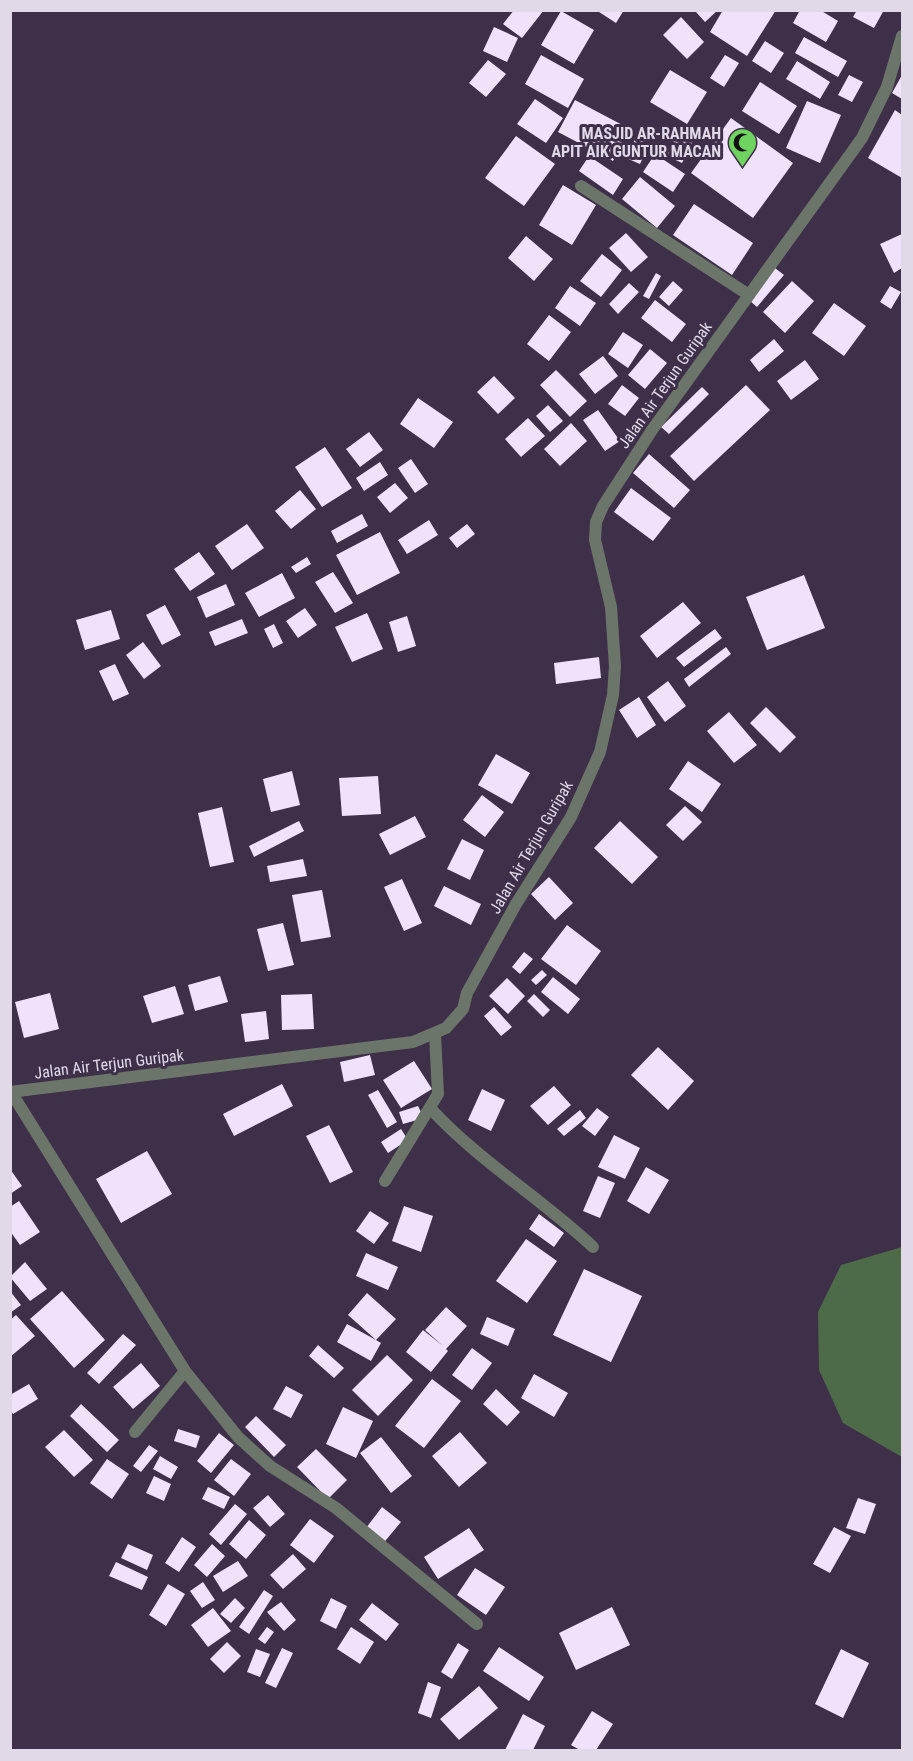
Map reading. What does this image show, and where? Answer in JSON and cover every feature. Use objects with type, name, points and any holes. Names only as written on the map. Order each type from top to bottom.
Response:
[{"type":"street","name":"Jalan Air Terjun Guripak","points":[[11,1092],[401,1044],[435,1034],[455,1019],[516,904],[571,818],[600,753],[611,705],[615,666],[611,607],[595,540],[598,514],[652,430],[862,138],[887,87],[903,36]]},
{"type":"street","points":[[581,186],[749,294]]},
{"type":"street","points":[[385,1181],[431,1109],[438,1094],[435,1034]]},
{"type":"street","points":[[11,1092],[185,1371],[253,1453],[336,1508],[477,1624]]},
{"type":"street","points":[[431,1109],[458,1135],[559,1215],[593,1247]]},
{"type":"street","points":[[135,1432],[185,1371]]},
{"type":"green space","points":[[902,1247],[902,1457],[843,1423],[819,1370],[818,1312],[841,1265]]},
{"type":"building","points":[[514,10],[544,10],[522,38],[503,24]]},
{"type":"building","points":[[596,10],[624,10],[616,23]]},
{"type":"building","points":[[698,10],[718,10],[705,22],[696,12]]},
{"type":"building","points":[[723,10],[776,10],[747,56],[710,32]]},
{"type":"building","points":[[800,10],[820,10],[838,21],[826,42],[793,23]]},
{"type":"building","points":[[857,10],[884,10],[874,28],[853,17]]},
{"type":"building","points":[[561,11],[594,30],[574,64],[541,45]]},
{"type":"building","points":[[681,17],[704,42],[687,59],[663,35]]},
{"type":"building","points":[[494,27],[518,38],[507,62],[483,51]]},
{"type":"building","points":[[804,37],[847,61],[838,77],[795,53]]},
{"type":"building","points":[[765,41],[784,53],[771,73],[752,61]]},
{"type":"building","points":[[541,55],[584,79],[568,108],[525,84]]},
{"type":"building","points":[[725,55],[739,63],[724,87],[710,78]]},
{"type":"building","points":[[488,60],[506,74],[486,97],[469,83]]},
{"type":"building","points":[[797,61],[830,82],[820,99],[786,79]]},
{"type":"building","points":[[670,70],[707,92],[687,124],[650,102]]},
{"type":"building","points":[[849,75],[863,82],[852,102],[838,95]]},
{"type":"building","points":[[902,75],[902,99],[892,93]]},
{"type":"building","points":[[760,82],[797,106],[779,134],[742,111]]},
{"type":"building","points":[[535,99],[563,118],[546,143],[517,124]]},
{"type":"building","points":[[575,100],[630,129],[613,161],[558,132]]},
{"type":"building","points":[[807,101],[841,115],[820,163],[786,148]]},
{"type":"building","points":[[895,110],[902,115],[902,178],[868,158]]},
{"type":"building","name":"MASJID AR-RAHMAH APIT AIK GUNTUR MACAN","points":[[731,118],[793,163],[753,218],[691,173]]},
{"type":"building","points":[[637,135],[650,142],[640,164],[626,158]]},
{"type":"building","points":[[676,135],[692,143],[682,163],[665,155]]},
{"type":"building","points":[[516,136],[555,164],[524,206],[485,178]]},
{"type":"building","points":[[655,154],[685,174],[673,192],[643,172]]},
{"type":"building","points":[[589,156],[623,179],[613,195],[579,171]]},
{"type":"building","points":[[640,177],[675,206],[657,228],[622,199]]},
{"type":"building","points":[[563,185],[596,205],[572,245],[539,225]]},
{"type":"building","points":[[694,204],[753,243],[732,275],[673,235]]},
{"type":"building","points":[[626,233],[648,257],[631,272],[609,248]]},
{"type":"building","points":[[902,234],[902,268],[894,273],[880,244]]},
{"type":"building","points":[[526,236],[553,259],[534,281],[508,258]]},
{"type":"building","points":[[602,254],[622,270],[601,297],[580,281]]},
{"type":"building","points":[[775,268],[784,275],[757,307],[749,300]]},
{"type":"building","points":[[656,273],[661,276],[649,299],[643,296]]},
{"type":"building","points":[[673,281],[683,290],[669,306],[659,297]]},
{"type":"building","points":[[792,281],[814,301],[785,333],[763,312]]},
{"type":"building","points":[[629,283],[639,292],[618,314],[609,304]]},
{"type":"building","points":[[570,286],[596,303],[580,326],[555,308]]},
{"type":"building","points":[[890,286],[901,292],[891,309],[880,302]]},
{"type":"building","points":[[655,300],[686,324],[672,342],[641,318]]},
{"type":"building","points":[[834,303],[866,326],[844,356],[812,333]]},
{"type":"building","points":[[549,315],[571,332],[549,361],[527,344]]},
{"type":"building","points":[[623,332],[643,345],[628,368],[608,354]]},
{"type":"building","points":[[774,339],[784,351],[759,372],[750,360]]},
{"type":"building","points":[[650,349],[667,363],[645,389],[628,375]]},
{"type":"building","points":[[603,356],[618,376],[595,394],[579,374]]},
{"type":"building","points":[[805,360],[819,379],[791,400],[777,381]]},
{"type":"building","points":[[556,370],[587,401],[570,417],[540,385]]},
{"type":"building","points":[[494,376],[515,398],[498,414],[477,392]]},
{"type":"building","points":[[622,385],[639,398],[625,416],[608,404]]},
{"type":"building","points":[[746,385],[770,410],[694,481],[670,456]]},
{"type":"building","points":[[702,387],[709,394],[669,434],[661,427]]},
{"type":"building","points":[[418,398],[453,422],[434,448],[400,424]]},
{"type":"building","points":[[548,405],[563,421],[550,432],[536,416]]},
{"type":"building","points":[[598,410],[620,441],[605,451],[583,420]]},
{"type":"building","points":[[528,418],[545,436],[521,457],[505,439]]},
{"type":"building","points":[[571,423],[587,441],[560,466],[544,449]]},
{"type":"building","points":[[369,432],[383,450],[360,467],[346,449]]},
{"type":"building","points":[[325,447],[352,488],[322,507],[295,467]]},
{"type":"building","points":[[649,454],[690,490],[674,508],[633,473]]},
{"type":"building","points":[[411,459],[428,484],[415,493],[398,468]]},
{"type":"building","points":[[380,462],[388,475],[364,491],[356,478]]},
{"type":"building","points":[[395,483],[408,498],[390,513],[377,497]]},
{"type":"building","points":[[631,488],[671,518],[653,541],[614,512]]},
{"type":"building","points":[[300,490],[316,509],[291,529],[275,511]]},
{"type":"building","points":[[362,514],[368,526],[337,543],[331,531]]},
{"type":"building","points":[[429,520],[438,535],[407,554],[398,540]]},
{"type":"building","points":[[247,524],[264,548],[232,570],[215,546]]},
{"type":"building","points":[[467,524],[475,534],[457,548],[449,538]]},
{"type":"building","points":[[380,532],[400,573],[357,595],[336,555]]},
{"type":"building","points":[[199,552],[215,574],[190,591],[174,569]]},
{"type":"building","points":[[307,557],[311,564],[296,573],[291,567]]},
{"type":"building","points":[[333,572],[353,603],[335,613],[315,582]]},
{"type":"building","points":[[282,573],[295,598],[259,617],[245,593]]},
{"type":"building","points":[[804,575],[825,628],[767,650],[746,597]]},
{"type":"building","points":[[226,584],[235,605],[206,618],[197,597]]},
{"type":"building","points":[[683,602],[701,623],[657,658],[640,636]]},
{"type":"building","points":[[165,605],[181,635],[162,645],[146,615]]},
{"type":"building","points":[[305,608],[317,625],[298,638],[286,621]]},
{"type":"building","points":[[111,610],[120,639],[85,650],[76,620]]},
{"type":"building","points":[[367,613],[383,649],[352,662],[335,627]]},
{"type":"building","points":[[407,616],[416,646],[398,652],[389,622]]},
{"type":"building","points":[[242,619],[248,633],[215,646],[209,632]]},
{"type":"building","points":[[274,624],[283,643],[273,648],[264,629]]},
{"type":"building","points":[[715,629],[722,638],[684,667],[676,658]]},
{"type":"building","points":[[143,642],[161,666],[144,679],[126,655]]},
{"type":"building","points":[[726,647],[731,654],[689,687],[684,679]]},
{"type":"building","points":[[599,657],[601,678],[556,684],[554,663]]},
{"type":"building","points":[[115,664],[129,694],[113,701],[99,671]]},
{"type":"building","points":[[668,681],[686,706],[665,722],[647,697]]},
{"type":"building","points":[[639,697],[656,725],[637,738],[619,710]]},
{"type":"building","points":[[766,707],[796,737],[780,753],[750,723]]},
{"type":"building","points":[[729,712],[757,745],[734,763],[707,731]]},
{"type":"building","points":[[496,754],[530,773],[512,804],[478,785]]},
{"type":"building","points":[[688,761],[721,784],[702,812],[669,789]]},
{"type":"building","points":[[292,771],[300,805],[271,812],[263,779]]},
{"type":"building","points":[[378,776],[381,814],[342,816],[339,778]]},
{"type":"building","points":[[482,795],[504,812],[485,837],[463,820]]},
{"type":"building","points":[[685,806],[702,822],[683,841],[666,825]]},
{"type":"building","points":[[222,807],[234,862],[210,867],[198,813]]},
{"type":"building","points":[[415,816],[426,837],[390,855],[379,834]]},
{"type":"building","points":[[299,821],[304,831],[254,857],[249,846]]},
{"type":"building","points":[[620,821],[658,857],[632,884],[594,848]]},
{"type":"building","points":[[462,839],[484,850],[470,880],[447,869]]},
{"type":"building","points":[[303,859],[307,876],[270,882],[267,866]]},
{"type":"building","points":[[549,877],[573,903],[555,920],[531,894]]},
{"type":"building","points":[[402,879],[422,923],[404,931],[384,887]]},
{"type":"building","points":[[444,886],[481,904],[471,925],[434,906]]},
{"type":"building","points":[[322,890],[331,937],[301,942],[292,895]]},
{"type":"building","points":[[283,923],[294,965],[268,971],[257,929]]},
{"type":"building","points":[[567,925],[601,951],[576,985],[541,959]]},
{"type":"building","points":[[524,952],[533,959],[520,974],[512,967]]},
{"type":"building","points":[[542,970],[547,975],[536,985],[531,980]]},
{"type":"building","points":[[220,976],[228,1002],[195,1011],[188,985]]},
{"type":"building","points":[[553,977],[580,999],[568,1014],[541,992]]},
{"type":"building","points":[[507,978],[525,996],[508,1014],[489,996]]},
{"type":"building","points":[[175,986],[184,1014],[152,1023],[143,996]]},
{"type":"building","points":[[50,993],[59,1029],[24,1038],[15,1002]]},
{"type":"building","points":[[312,994],[314,1029],[282,1030],[281,995]]},
{"type":"building","points":[[534,994],[550,1010],[543,1017],[527,1001]]},
{"type":"building","points":[[494,1007],[512,1027],[501,1036],[484,1016]]},
{"type":"building","points":[[266,1011],[269,1039],[245,1042],[241,1014]]},
{"type":"building","points":[[658,1047],[694,1081],[668,1110],[631,1075]]},
{"type":"building","points":[[370,1055],[375,1075],[344,1082],[340,1062]]},
{"type":"building","points":[[414,1061],[432,1089],[401,1108],[383,1080]]},
{"type":"building","points":[[282,1084],[293,1106],[234,1136],[223,1114]]},
{"type":"building","points":[[554,1086],[571,1105],[548,1125],[530,1106]]},
{"type":"building","points":[[482,1089],[505,1100],[491,1131],[468,1120]]},
{"type":"building","points":[[378,1090],[397,1122],[387,1128],[368,1095]]},
{"type":"building","points":[[418,1106],[424,1118],[403,1124],[399,1112]]},
{"type":"building","points":[[597,1108],[609,1117],[595,1136],[582,1126]]},
{"type":"building","points":[[580,1110],[586,1118],[564,1136],[557,1129]]},
{"type":"building","points":[[329,1125],[353,1172],[330,1183],[306,1136]]},
{"type":"building","points":[[401,1129],[408,1140],[388,1153],[381,1142]]},
{"type":"building","points":[[614,1135],[640,1148],[625,1179],[598,1167]]},
{"type":"building","points":[[147,1151],[172,1194],[121,1223],[96,1179]]},
{"type":"building","points":[[646,1167],[669,1180],[649,1214],[627,1201]]},
{"type":"building","points":[[10,1169],[22,1186],[10,1194]]},
{"type":"building","points":[[598,1176],[615,1183],[600,1218],[583,1211]]},
{"type":"building","points":[[19,1201],[40,1232],[20,1245],[10,1231],[10,1207]]},
{"type":"building","points":[[404,1206],[433,1216],[421,1252],[392,1241]]},
{"type":"building","points":[[370,1211],[389,1223],[374,1244],[356,1231]]},
{"type":"building","points":[[539,1214],[564,1233],[554,1247],[529,1229]]},
{"type":"building","points":[[526,1239],[557,1261],[527,1303],[496,1281]]},
{"type":"building","points":[[366,1253],[398,1267],[388,1290],[356,1276]]},
{"type":"building","points":[[25,1262],[47,1289],[30,1301],[10,1277]]},
{"type":"building","points":[[584,1269],[642,1296],[611,1362],[553,1335]]},
{"type":"building","points":[[10,1291],[21,1305],[10,1313]]},
{"type":"building","points":[[62,1291],[105,1340],[74,1368],[30,1319]]},
{"type":"building","points":[[367,1293],[396,1319],[376,1340],[348,1315]]},
{"type":"building","points":[[446,1307],[467,1326],[446,1349],[448,1351],[431,1372],[406,1352],[423,1330],[443,1346],[425,1330]]},
{"type":"building","points":[[16,1315],[35,1336],[10,1357],[10,1320]]},
{"type":"building","points":[[487,1317],[515,1329],[508,1346],[480,1334]]},
{"type":"building","points":[[347,1324],[381,1343],[371,1361],[337,1342]]},
{"type":"building","points":[[123,1334],[136,1345],[99,1384],[87,1373]]},
{"type":"building","points":[[318,1345],[344,1368],[334,1378],[309,1356]]},
{"type":"building","points":[[472,1348],[492,1363],[472,1390],[452,1375]]},
{"type":"building","points":[[387,1355],[413,1380],[378,1416],[352,1390]]},
{"type":"building","points":[[141,1363],[160,1386],[133,1409],[113,1387]]},
{"type":"building","points":[[534,1374],[568,1393],[554,1417],[521,1398]]},
{"type":"building","points":[[432,1379],[461,1401],[424,1448],[395,1426]]},
{"type":"building","points":[[29,1384],[38,1399],[13,1414],[10,1409],[10,1395]]},
{"type":"building","points":[[286,1386],[303,1395],[291,1418],[273,1409]]},
{"type":"building","points":[[496,1389],[520,1412],[507,1426],[483,1404]]},
{"type":"building","points":[[81,1404],[119,1440],[107,1452],[70,1416]]},
{"type":"building","points":[[343,1407],[373,1421],[356,1458],[326,1444]]},
{"type":"building","points":[[256,1416],[286,1445],[274,1457],[245,1427]]},
{"type":"building","points":[[178,1429],[200,1436],[196,1448],[174,1441]]},
{"type":"building","points":[[64,1430],[93,1460],[74,1477],[45,1447]]},
{"type":"building","points":[[460,1432],[487,1463],[459,1487],[432,1456]]},
{"type":"building","points":[[219,1433],[234,1445],[211,1473],[197,1461]]},
{"type":"building","points":[[381,1437],[412,1476],[391,1493],[360,1453]]},
{"type":"building","points":[[149,1445],[158,1451],[141,1472],[133,1466]]},
{"type":"building","points":[[316,1449],[347,1480],[328,1499],[297,1467]]},
{"type":"building","points":[[160,1456],[178,1467],[171,1479],[153,1469]]},
{"type":"building","points":[[107,1459],[129,1474],[112,1499],[90,1483]]},
{"type":"building","points":[[231,1459],[251,1474],[234,1496],[214,1480]]},
{"type":"building","points":[[154,1476],[171,1484],[164,1501],[146,1493]]},
{"type":"building","points":[[208,1487],[230,1497],[224,1509],[202,1499]]},
{"type":"building","points":[[268,1495],[285,1514],[270,1527],[253,1508]]},
{"type":"building","points":[[858,1498],[876,1504],[865,1534],[846,1528]]},
{"type":"building","points":[[235,1504],[247,1514],[221,1545],[209,1534]]},
{"type":"building","points":[[382,1507],[401,1522],[381,1546],[363,1532]]},
{"type":"building","points":[[310,1519],[334,1536],[314,1563],[290,1545]]},
{"type":"building","points":[[249,1520],[266,1535],[246,1559],[229,1544]]},
{"type":"building","points":[[834,1527],[851,1536],[830,1573],[813,1564]]},
{"type":"building","points":[[469,1528],[484,1550],[438,1579],[424,1557]]},
{"type":"building","points":[[182,1537],[196,1547],[179,1572],[165,1563]]},
{"type":"building","points":[[128,1544],[153,1555],[147,1570],[121,1558]]},
{"type":"building","points":[[212,1544],[225,1556],[207,1577],[194,1565]]},
{"type":"building","points":[[293,1554],[306,1569],[283,1589],[270,1575]]},
{"type":"building","points":[[238,1561],[248,1576],[223,1592],[213,1576]]},
{"type":"building","points":[[116,1562],[148,1577],[142,1590],[109,1576]]},
{"type":"building","points":[[475,1568],[505,1587],[486,1615],[457,1595]]},
{"type":"building","points":[[203,1582],[215,1600],[202,1608],[190,1591]]},
{"type":"building","points":[[168,1584],[185,1594],[166,1626],[149,1615]]},
{"type":"building","points":[[264,1590],[273,1596],[249,1634],[239,1627]]},
{"type":"building","points":[[235,1598],[245,1608],[231,1623],[220,1614]]},
{"type":"building","points":[[331,1598],[347,1606],[336,1629],[320,1621]]},
{"type":"building","points":[[281,1602],[296,1620],[284,1631],[267,1612]]},
{"type":"building","points":[[372,1603],[399,1624],[386,1641],[359,1620]]},
{"type":"building","points":[[612,1607],[630,1645],[576,1670],[559,1633]]},
{"type":"building","points":[[213,1608],[231,1631],[208,1647],[191,1625]]},
{"type":"building","points":[[267,1627],[274,1632],[265,1644],[258,1639]]},
{"type":"building","points":[[351,1627],[374,1642],[360,1664],[337,1649]]},
{"type":"building","points":[[227,1642],[241,1656],[224,1673],[210,1659]]},
{"type":"building","points":[[458,1643],[469,1650],[452,1679],[441,1672]]},
{"type":"building","points":[[499,1647],[544,1677],[529,1701],[483,1671]]},
{"type":"building","points":[[282,1648],[293,1653],[276,1688],[265,1683]]},
{"type":"building","points":[[256,1649],[270,1654],[260,1677],[247,1672]]},
{"type":"building","points":[[841,1649],[869,1663],[843,1718],[815,1704]]},
{"type":"building","points":[[428,1682],[441,1687],[431,1718],[418,1713]]},
{"type":"building","points":[[479,1686],[498,1708],[459,1740],[440,1719]]},
{"type":"building","points":[[592,1711],[613,1724],[596,1750],[580,1750],[571,1745]]},
{"type":"building","points":[[523,1714],[545,1726],[533,1750],[505,1750]]},
{"type":"place","name":"MASJID AR-RAHMAH APIT AIK GUNTUR MACAN","points":[[742,168]]}]
